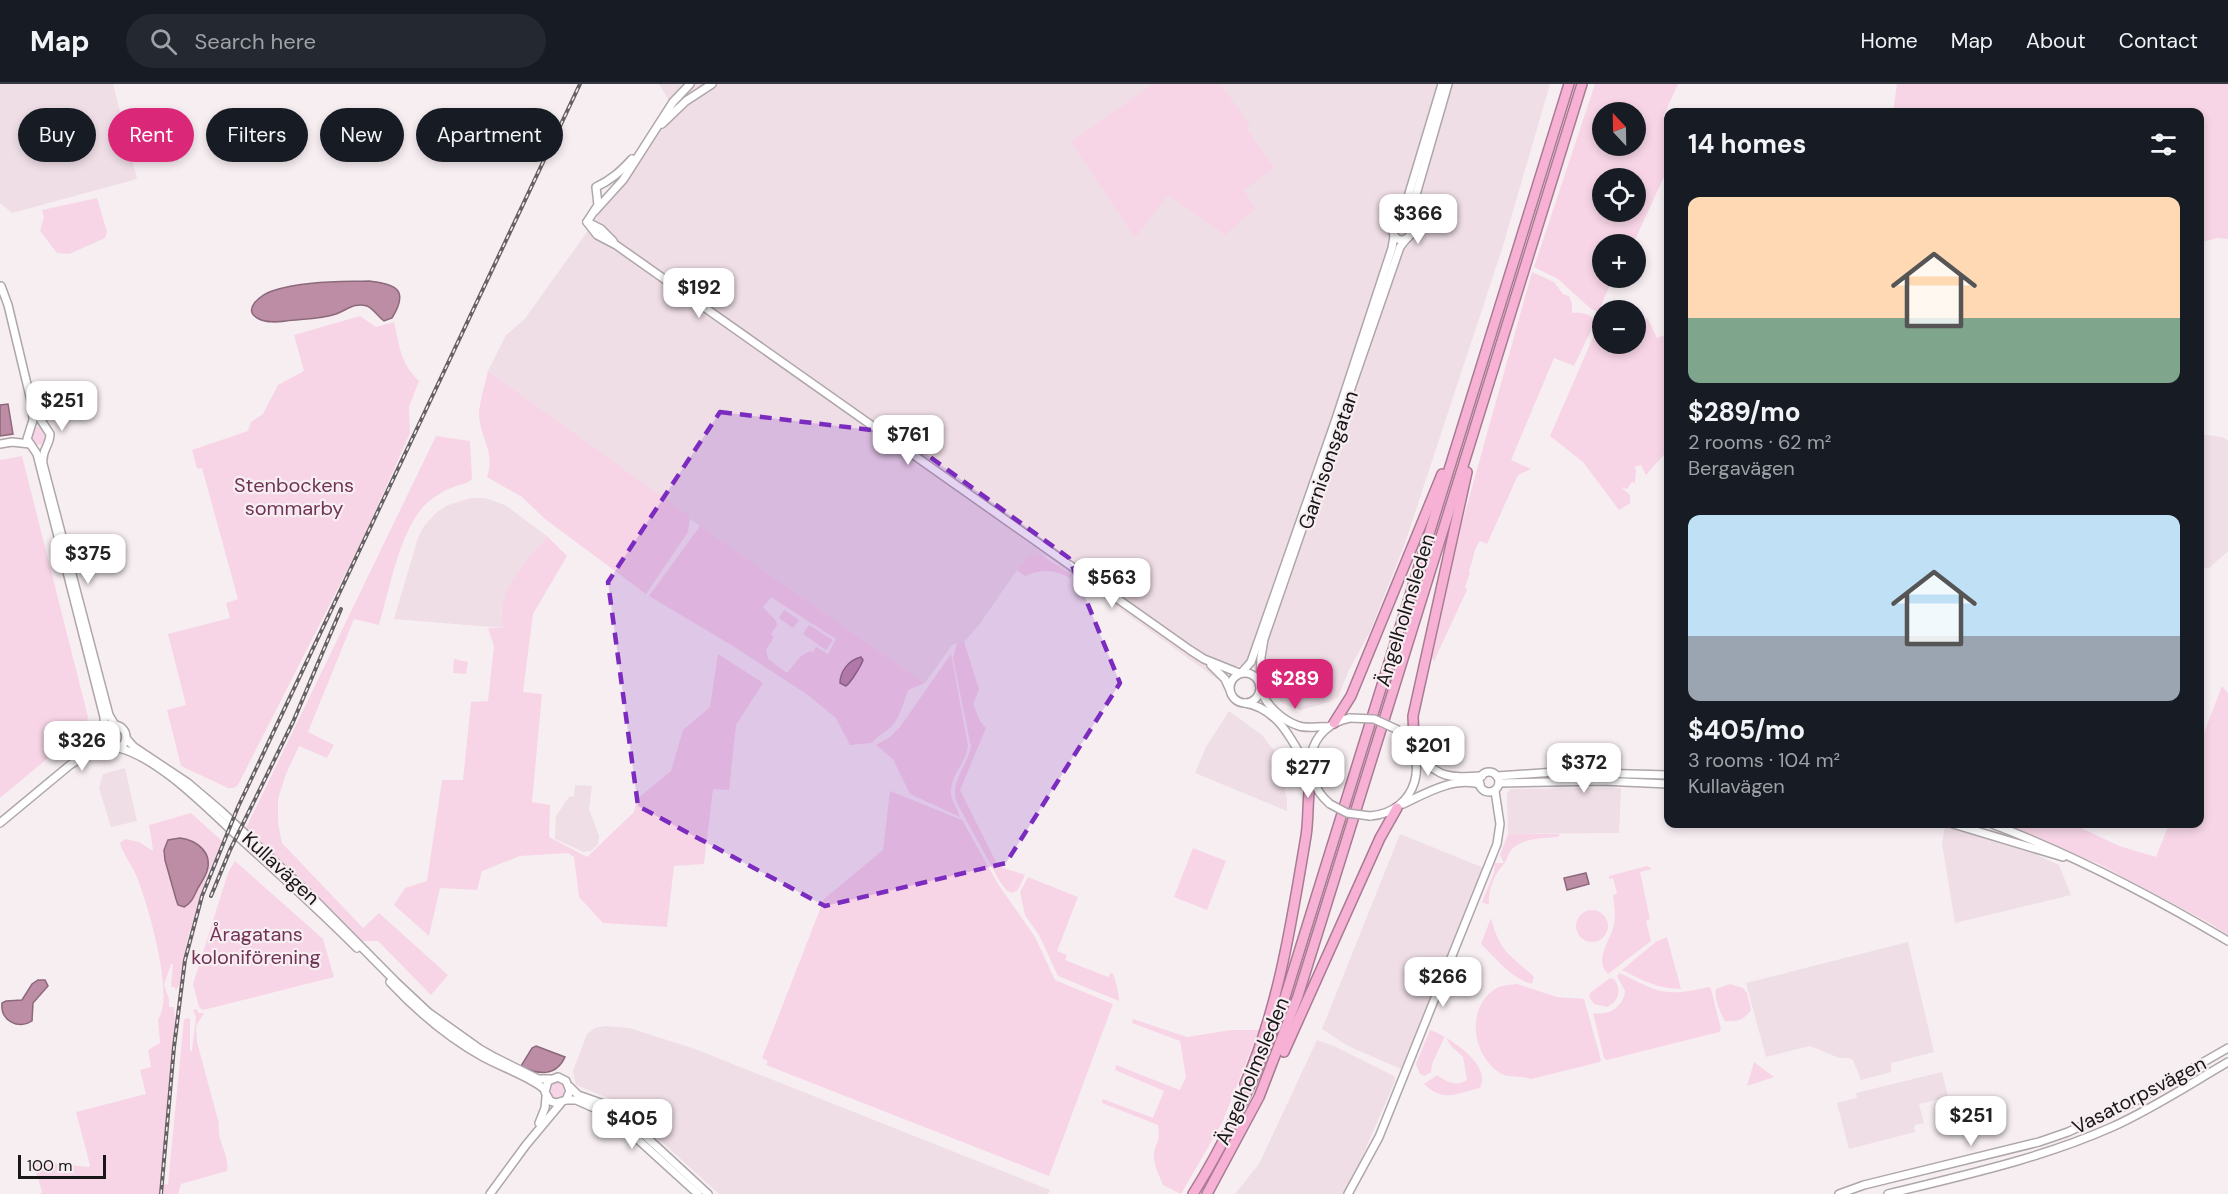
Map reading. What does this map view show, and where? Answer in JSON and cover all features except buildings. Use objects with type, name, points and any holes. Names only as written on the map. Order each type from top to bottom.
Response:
[{"type":"highway","name":"Ängelholmsleden","points":[[1193,1194],[1245,1099],[1285,997],[1569,84]]},
{"type":"highway","name":"Ängelholmsleden","points":[[1207,1194],[1248,1121],[1280,1048],[1298,996],[1582,84]]},
{"type":"highway","points":[[1413,750],[1413,717],[1456,518],[1482,423],[1484,400]]},
{"type":"highway","points":[[1331,725],[1352,696],[1460,434]]},
{"type":"highway","points":[[1188,1194],[1239,1098],[1270,1011],[1282,963],[1306,834],[1311,775]]},
{"type":"highway","points":[[1248,1121],[1271,1078],[1380,838],[1399,807]]},
{"type":"street","points":[[690,84],[673,102],[623,180],[587,222],[601,229],[616,245],[1204,659],[1225,679],[1234,698],[1265,710],[1284,728],[1320,795],[1330,804],[1347,813],[1370,816],[1386,813],[1434,790],[1466,782],[1480,784],[1497,813]]},
{"type":"street","points":[[656,130],[686,101],[712,84]]},
{"type":"street","name":"Garnisonsgatan","points":[[1240,673],[1251,662],[1336,419],[1392,249],[1393,228],[1399,222],[1404,210],[1442,84]]},
{"type":"street","name":"Garnisonsgatan","points":[[1261,687],[1261,657],[1264,639],[1399,251],[1411,233],[1411,212],[1448,84]]},
{"type":"street","points":[[595,211],[597,191],[621,172],[642,149]]},
{"type":"street","points":[[597,191],[613,189]]},
{"type":"street","points":[[1399,222],[1406,222],[1411,227]]},
{"type":"street","points":[[1394,236],[1400,240],[1407,238]]},
{"type":"street","name":"Kullavägen","points":[[0,285],[5,292],[32,405],[33,420],[27,439],[37,454],[104,715],[104,729],[101,737],[103,744],[110,749],[119,748],[131,751],[152,764],[208,809],[322,914],[397,991],[429,1019],[479,1055],[536,1083],[545,1093]]},
{"type":"street","name":"Kullavägen","points":[[32,405],[50,434],[42,453],[43,464],[109,715],[115,725],[122,729],[134,747],[188,783],[221,811],[308,892],[428,1012],[496,1058],[538,1079],[550,1080]]},
{"type":"street","points":[[12,442],[36,425],[43,426]]},
{"type":"street","points":[[0,444],[12,442],[39,448],[46,445]]},
{"type":"street","points":[[1204,659],[1240,673],[1253,674],[1258,679],[1267,702],[1286,720],[1299,726],[1331,725],[1350,718],[1374,719],[1396,729],[1428,766],[1443,775],[1482,776],[1490,772],[1498,779],[1664,784]]},
{"type":"street","points":[[1229,688],[1232,679],[1240,673]]},
{"type":"street","points":[[1245,703],[1257,698],[1261,687]]},
{"type":"street","points":[[104,729],[115,725]]},
{"type":"street","points":[[1311,775],[1310,765],[1314,748],[1319,738],[1331,725]]},
{"type":"street","points":[[119,748],[124,744],[126,738]]},
{"type":"street","points":[[0,824],[72,764],[103,744]]},
{"type":"street","points":[[1399,807],[1412,790],[1416,778],[1413,750]]},
{"type":"street","points":[[1498,779],[1555,772],[1664,775]]},
{"type":"street","points":[[1480,784],[1482,776]]},
{"type":"street","points":[[1348,1194],[1379,1137],[1497,844],[1500,824],[1495,790],[1498,779]]},
{"type":"street","points":[[1485,791],[1495,790]]},
{"type":"street","points":[[1966,828],[2086,865]]},
{"type":"street","points":[[2002,828],[2054,849],[2134,888],[2228,941]]},
{"type":"street","name":"Vasatorpsvägen","points":[[1839,1194],[1864,1185],[1978,1158],[2057,1136],[2133,1103],[2228,1048]]},
{"type":"street","name":"Vasatorpsvägen","points":[[1888,1194],[2022,1160],[2089,1137],[2151,1107],[2228,1062]]},
{"type":"street","points":[[526,1145],[542,1116],[545,1093],[550,1080],[562,1078],[578,1095],[615,1108],[708,1194]]},
{"type":"street","points":[[490,1194],[526,1145],[570,1094],[570,1087]]},
{"type":"street","points":[[545,1093],[556,1103],[563,1101],[584,1103],[612,1116],[698,1194]]},
{"type":"highlighted area","points":[[720,412],[897,433],[1069,558],[1120,683],[1006,863],[825,906],[638,806],[608,582]]},
{"type":"shaded area","points":[[0,84],[113,84],[119,108],[108,108],[108,162],[133,162],[137,179],[12,213],[0,203]]},
{"type":"shaded area","points":[[659,84],[1550,84],[1502,249],[1405,543],[1370,632],[1349,670],[1338,697],[1330,702],[1300,710],[1282,703],[1274,692],[1270,680],[1251,665],[1238,666],[1217,679],[1049,558],[1040,554],[1030,555],[979,625],[964,642],[952,645],[925,683],[700,526],[488,371],[506,335],[524,320],[672,106]]},
{"type":"shaded area","points":[[369,281],[386,284],[397,290],[400,300],[392,318],[384,321],[372,309],[363,305],[324,317],[279,322],[259,319],[252,311],[252,307],[263,295],[283,288],[295,285]]},
{"type":"shaded area","points":[[8,404],[13,434],[0,436],[0,405]]},
{"type":"shaded area","points":[[2204,435],[2223,437],[2228,441],[2228,551],[2208,569],[2204,567]]},
{"type":"shaded area","points":[[471,498],[485,498],[505,505],[547,536],[513,581],[507,593],[501,611],[503,628],[394,619],[418,538],[424,526],[437,512],[448,505]]},
{"type":"shaded area","points":[[861,657],[863,660],[856,674],[846,686],[840,683],[846,667]]},
{"type":"shaded area","points":[[1229,711],[1262,735],[1275,752],[1287,798],[1287,811],[1195,773],[1206,747]]},
{"type":"shaded area","points":[[125,768],[137,821],[111,827],[99,788],[103,774]]},
{"type":"shaded area","points":[[575,785],[592,786],[589,809],[599,836],[598,844],[591,851],[584,852],[555,839],[556,816],[569,797],[574,796]]},
{"type":"shaded area","points":[[1621,788],[1619,833],[1508,834],[1507,793],[1510,789]]},
{"type":"shaded area","points":[[1945,828],[1952,828],[2033,853],[2059,865],[2071,895],[1955,923],[1942,843]]},
{"type":"shaded area","points":[[1400,834],[1484,868],[1401,1069],[1348,1046],[1322,1029]]},
{"type":"shaded area","points":[[180,838],[197,844],[208,858],[207,871],[192,899],[184,907],[178,905],[164,850],[168,840]]},
{"type":"shaded area","points":[[1586,873],[1589,884],[1567,890],[1564,878]]},
{"type":"shaded area","points":[[1908,942],[1934,1052],[1891,1063],[1891,1072],[1861,1080],[1853,1060],[1839,1058],[1810,1046],[1766,1057],[1746,983]]},
{"type":"shaded area","points":[[38,980],[45,980],[48,986],[33,1003],[32,1021],[22,1025],[11,1022],[4,1015],[2,1003],[22,1000],[32,984]]},
{"type":"shaded area","points":[[605,1026],[629,1028],[695,1049],[1050,1190],[1048,1194],[719,1194],[618,1102],[576,1085],[573,1071],[587,1034],[595,1028]]},
{"type":"shaded area","points":[[1317,1040],[1394,1076],[1395,1081],[1359,1164],[1343,1194],[1235,1194],[1259,1164]]},
{"type":"shaded area","points":[[536,1046],[565,1057],[552,1071],[540,1072],[521,1066],[532,1048]]},
{"type":"shaded area","points":[[1942,1072],[1948,1097],[1919,1104],[1924,1123],[1914,1125],[1915,1132],[1849,1149],[1837,1103],[1857,1098],[1856,1093]]},
{"type":"green space","points":[[1153,84],[1221,84],[1250,126],[1247,129],[1274,168],[1244,190],[1255,209],[1225,235],[1168,195],[1135,238],[1071,142]]},
{"type":"green space","points":[[1595,84],[1678,84],[1667,108],[1664,108],[1664,177],[1646,216],[1646,168],[1592,168],[1592,222],[1643,222],[1638,234],[1592,234],[1592,288],[1609,288],[1603,300],[1592,300],[1591,309],[1558,279],[1534,267]]},
{"type":"green space","points":[[1897,84],[2228,84],[2228,239],[2217,238],[2204,242],[2204,108],[1894,108]]},
{"type":"green space","points":[[97,198],[107,232],[105,238],[69,254],[57,253],[40,231],[44,217],[42,210]]},
{"type":"green space","points":[[1532,272],[1554,282],[1563,294],[1569,296],[1572,313],[1589,315],[1592,318],[1592,328],[1574,366],[1554,358],[1511,460],[1531,469],[1518,475],[1487,544],[1480,541],[1478,544],[1469,570],[1465,587],[1467,590],[1434,661],[1432,658],[1461,527]]},
{"type":"green space","name":"Stenbockens sommarby","points":[[360,316],[376,327],[394,322],[404,361],[419,381],[409,407],[410,433],[364,537],[238,785],[228,788],[181,766],[167,710],[186,705],[168,634],[230,618],[226,603],[238,599],[202,468],[197,469],[192,450],[248,431],[251,422],[263,414],[278,385],[304,371],[294,335]]},
{"type":"green space","points":[[1646,319],[1648,319],[1657,338],[1664,336],[1664,455],[1646,475],[1641,465],[1634,467],[1636,470],[1635,483],[1632,482],[1627,489],[1621,487],[1630,495],[1630,503],[1619,510],[1583,462],[1550,436],[1592,340],[1592,354],[1646,354]]},
{"type":"green space","points":[[488,371],[690,517],[688,532],[646,594],[545,519],[522,497],[487,477],[490,459],[479,413]]},
{"type":"green space","points":[[38,427],[44,430],[47,436],[44,442],[38,445],[32,442],[29,436],[32,430]]},
{"type":"green space","points":[[436,436],[470,441],[472,479],[439,494],[428,502],[410,526],[397,559],[379,625],[354,619],[308,732],[334,745],[327,758],[299,746],[278,799],[278,823],[282,843],[363,928],[379,913],[448,975],[431,995],[378,941],[362,941],[246,828]]},
{"type":"green space","points":[[22,456],[88,717],[85,727],[0,798],[0,460]]},
{"type":"green space","points":[[700,526],[925,683],[908,690],[901,709],[889,729],[872,743],[850,745],[836,718],[808,695],[733,646],[649,596]],"holes":[[[771,597],[836,639],[828,654],[816,647],[813,652],[810,651],[801,656],[787,673],[768,659],[766,650],[774,637],[771,634],[777,625],[763,607]]]},
{"type":"green space","points":[[547,536],[567,556],[533,614],[523,692],[542,694],[532,802],[550,805],[549,837],[587,857],[634,812],[637,799],[671,771],[683,730],[710,707],[718,654],[763,683],[736,725],[729,790],[713,789],[704,864],[674,866],[667,927],[603,923],[579,897],[574,857],[568,853],[520,856],[482,871],[477,890],[440,888],[429,936],[394,905],[405,888],[427,881],[442,780],[463,780],[471,702],[488,701],[494,646],[488,628],[503,628],[502,609],[508,589],[513,579]]},
{"type":"green space","points":[[1040,554],[1072,575],[1070,578],[1048,571],[1025,576],[1017,570],[1030,555]]},
{"type":"green space","points":[[784,610],[799,620],[793,628],[779,618]]},
{"type":"green space","points":[[809,625],[833,640],[826,650],[803,634]]},
{"type":"green space","points":[[964,642],[979,689],[973,704],[980,721],[986,728],[960,790],[998,866],[1025,875],[1018,890],[1012,893],[1007,891],[1000,882],[955,796],[955,788],[971,747],[953,658],[957,643]]},
{"type":"green space","points":[[951,654],[968,746],[951,790],[960,817],[910,794],[893,759],[876,745],[890,737],[900,727]]},
{"type":"green space","points":[[454,659],[468,662],[466,674],[453,673]]},
{"type":"green space","points":[[2222,686],[2228,693],[2228,935],[2099,864],[2010,828],[2081,828],[2119,846],[2156,857],[2167,828],[2204,828],[2204,733]]},
{"type":"green space","points":[[113,727],[120,730],[123,737],[120,744],[113,747],[106,744],[103,737],[106,730]]},
{"type":"green space","points":[[890,791],[962,820],[998,884],[1035,937],[1055,980],[1113,1004],[1049,1176],[766,1065],[768,1061],[762,1058],[824,899],[883,850]]},
{"type":"green space","points":[[191,813],[222,841],[207,876],[188,937],[180,984],[176,990],[171,987],[173,964],[171,964],[164,985],[169,1007],[174,1007],[175,1023],[161,1182],[168,1185],[184,1019],[190,1018],[190,1051],[192,1051],[196,1017],[193,1010],[196,1009],[199,1013],[204,1013],[196,1026],[197,1042],[219,1124],[219,1136],[227,1159],[227,1171],[181,1184],[178,1194],[40,1194],[42,1192],[33,1161],[89,1167],[90,1165],[76,1112],[146,1094],[140,1070],[151,1067],[148,1050],[160,1043],[158,1019],[162,1008],[162,972],[142,892],[120,843],[125,839],[139,842],[153,850],[149,825]]},
{"type":"green space","points":[[1508,834],[1560,834],[1558,837],[1527,841],[1512,849],[1505,863],[1492,883],[1489,905],[1482,902],[1494,873],[1495,863],[1504,863],[1500,855]]},
{"type":"green space","points":[[1193,848],[1226,861],[1207,910],[1174,897]]},
{"type":"green space","name":"Åragatans koloniförening","points":[[235,861],[323,939],[334,977],[203,1010],[199,1007],[193,984],[228,873]]},
{"type":"green space","points":[[1647,866],[1652,869],[1640,872],[1650,919],[1646,921],[1651,941],[1608,974],[1602,962],[1604,949],[1614,924],[1613,895],[1617,894],[1613,878],[1609,879],[1609,876]]},
{"type":"green space","points":[[1028,877],[1078,897],[1057,951],[1067,955],[1065,960],[1108,977],[1111,973],[1113,974],[1119,1001],[1058,976],[1039,935],[1025,915],[1020,892]]},
{"type":"green space","points":[[1592,910],[1603,915],[1608,926],[1603,937],[1592,942],[1581,937],[1576,926],[1581,915]]},
{"type":"green space","points":[[1491,918],[1502,946],[1534,977],[1532,984],[1510,972],[1481,944]]},
{"type":"green space","points":[[1667,937],[1681,989],[1657,986],[1622,970],[1657,941]]},
{"type":"green space","points":[[1620,973],[1644,985],[1663,991],[1682,992],[1709,987],[1721,1029],[1719,1032],[1607,1060],[1604,1058],[1593,1013],[1610,1012],[1621,1002],[1625,991],[1617,976]]},
{"type":"green space","points":[[1610,978],[1614,979],[1618,987],[1617,998],[1607,1007],[1594,1004],[1589,997],[1590,993]]},
{"type":"green space","points":[[1517,984],[1557,997],[1584,999],[1600,1062],[1531,1079],[1506,1075],[1488,1063],[1478,1041],[1476,1030],[1476,1018],[1480,1007],[1495,989]]},
{"type":"green space","points":[[1730,984],[1743,988],[1747,993],[1751,1010],[1740,1020],[1725,1021],[1719,1010],[1716,989]]},
{"type":"green space","points":[[1133,1019],[1187,1037],[1231,1030],[1259,1030],[1222,1123],[1181,1194],[1163,1185],[1156,1166],[1154,1155],[1159,1136],[1158,1125],[1102,1103],[1103,1099],[1153,1118],[1164,1091],[1115,1070],[1116,1065],[1180,1090],[1186,1077],[1180,1041],[1132,1023]]},
{"type":"green space","points":[[1430,1030],[1445,1037],[1432,1064],[1431,1072],[1425,1076],[1420,1074],[1416,1064]]},
{"type":"green space","points":[[1446,1038],[1475,1061],[1482,1079],[1480,1088],[1444,1095],[1431,1090],[1424,1084],[1437,1075],[1452,1083],[1467,1080],[1463,1057]]},
{"type":"green space","points":[[1754,1062],[1774,1077],[1747,1086]]},
{"type":"green space","points":[[557,1081],[563,1084],[566,1090],[563,1096],[557,1099],[551,1096],[548,1090],[551,1084]]},
{"type":"railway","points":[[161,1194],[174,1047],[185,960],[202,896],[238,807],[580,84]]},
{"type":"railway","points":[[211,896],[230,850],[293,722],[341,609]]}]
